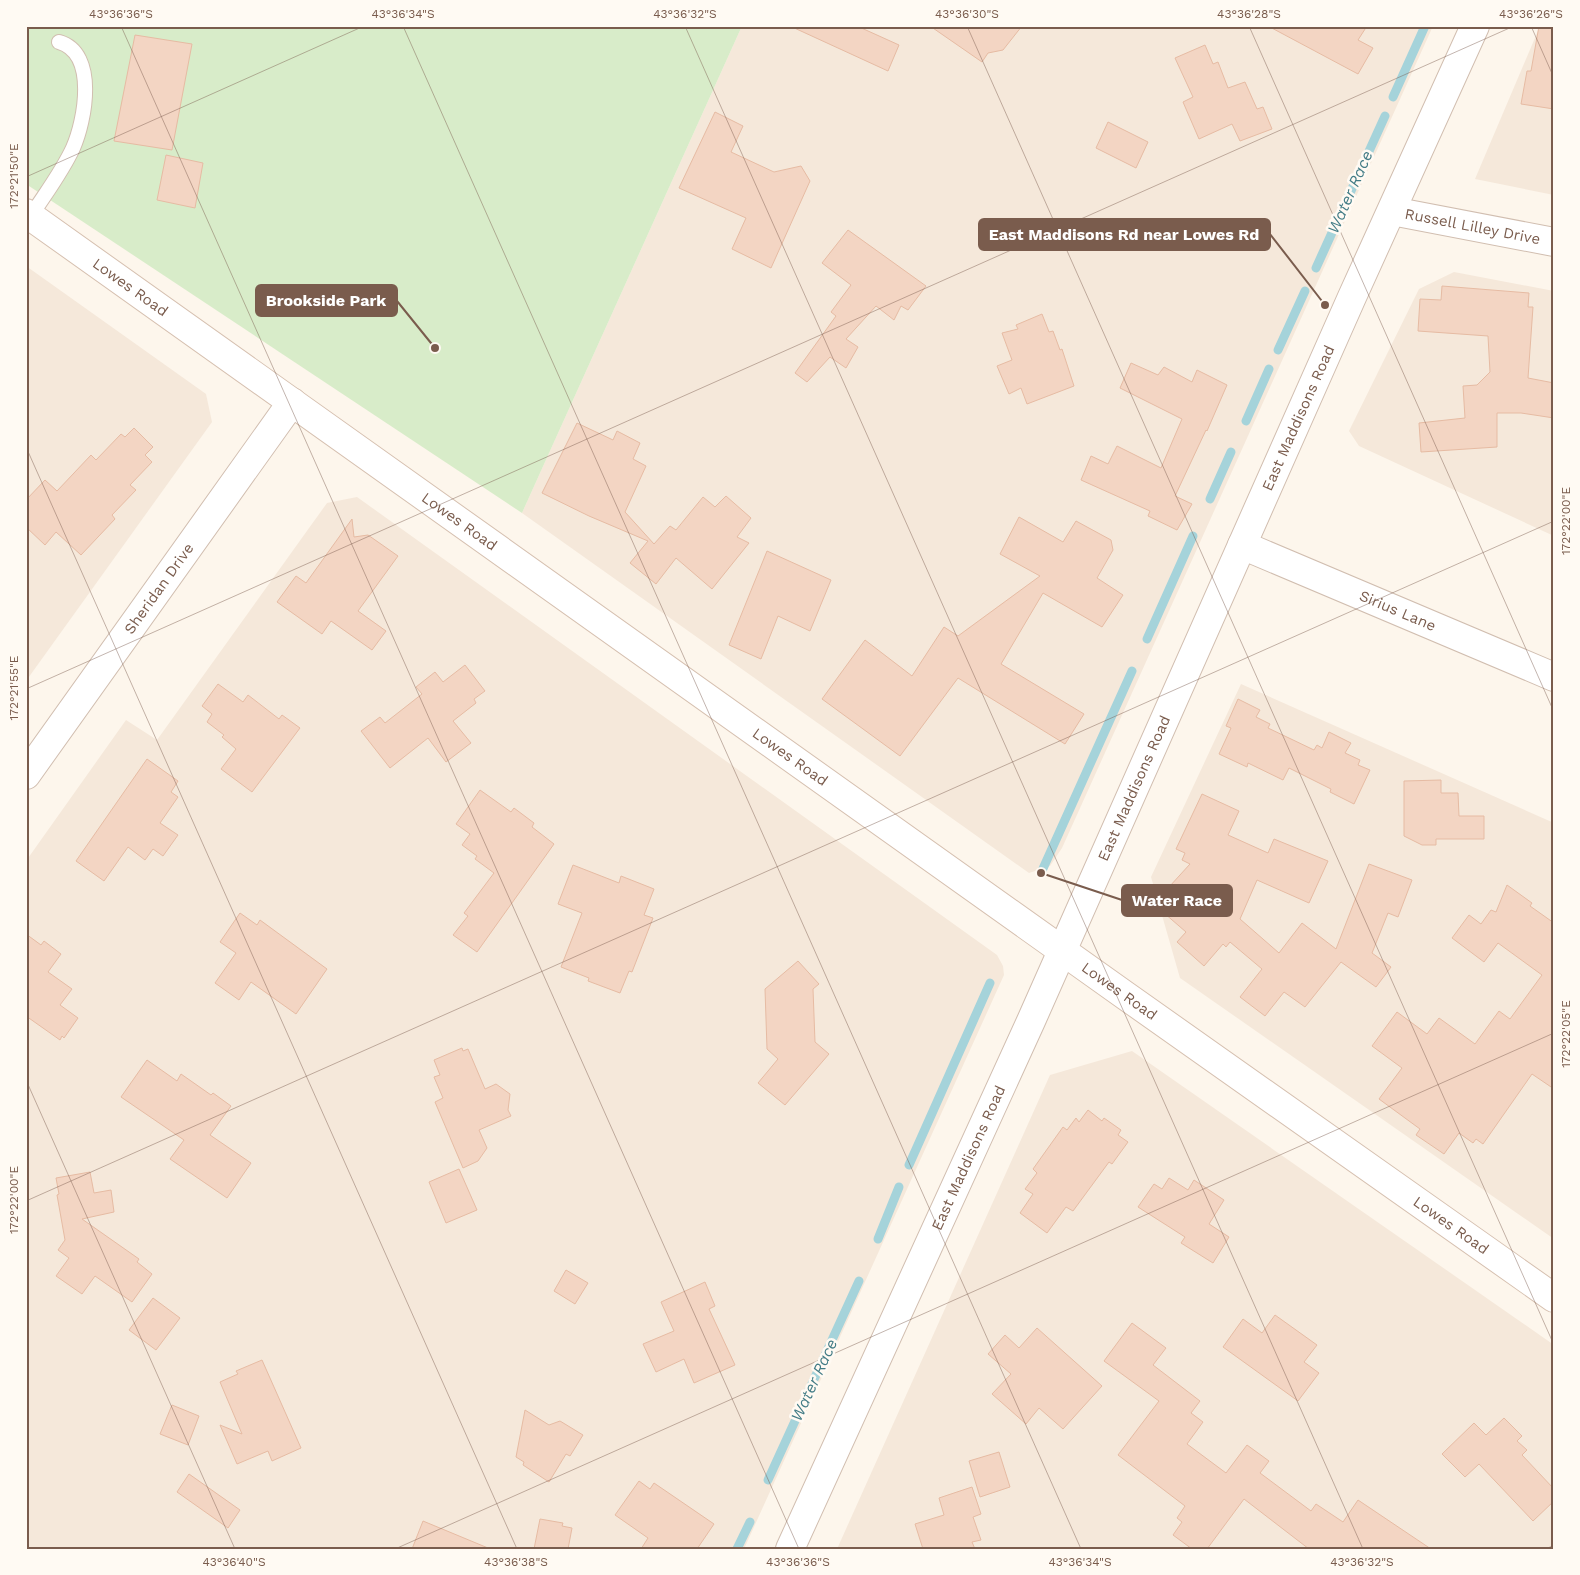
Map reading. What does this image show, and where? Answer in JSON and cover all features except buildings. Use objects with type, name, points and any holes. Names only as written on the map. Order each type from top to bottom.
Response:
[{"type":"street","name":"East Maddisons Road","points":[[790,1549],[1062,950],[1352,297],[1475,26]]},
{"type":"street","name":"Russell Lilley Drive","points":[[1392,211],[1554,242]]},
{"type":"street","name":"Lowes Road","points":[[28,215],[1554,1298]]},
{"type":"street","name":"Sheridan Drive","points":[[26,775],[292,402]]},
{"type":"street","name":"Sirius Lane","points":[[1242,545],[1554,677]]},
{"type":"lane","points":[[28,215],[73,148],[85,98],[85,79],[80,60],[69,48],[59,42]]},
{"type":"shaded area","points":[[742,26],[1433,26],[1062,848],[1050,866],[1029,873],[522,513]]},
{"type":"shaded area","points":[[1540,26],[1554,26],[1554,195],[1475,179]]},
{"type":"shaded area","points":[[26,266],[206,394],[212,422],[26,681]]},
{"type":"shaded area","points":[[1454,272],[1554,291],[1554,536],[1359,446],[1349,431],[1419,289]]},
{"type":"shaded area","points":[[357,497],[997,955],[1003,966],[1004,975],[744,1549],[26,1549],[26,861],[126,720],[157,740],[327,503]]},
{"type":"shaded area","points":[[1241,684],[1554,823],[1554,1239],[1180,978],[1151,877]]},
{"type":"shaded area","points":[[1132,1051],[1554,1345],[1554,1549],[837,1549],[1050,1075]]},
{"type":"green space","points":[[26,26],[742,26],[522,513],[26,184]]},
{"type":"waterway","name":"Water Race","points":[[1393,97],[1425,26]]},
{"type":"waterway","name":"Water Race","points":[[1316,268],[1385,116]]},
{"type":"waterway","name":"Water Race","points":[[1278,350],[1305,291]]},
{"type":"waterway","name":"Water Race","points":[[1246,421],[1269,369]]},
{"type":"waterway","name":"Water Race","points":[[1210,499],[1231,452]]},
{"type":"waterway","name":"Water Race","points":[[1147,639],[1193,536]]},
{"type":"waterway","name":"Water Race","points":[[1041,873],[1132,671]]},
{"type":"waterway","name":"Water Race","points":[[909,1165],[990,983]]},
{"type":"waterway","name":"Water Race","points":[[878,1239],[899,1187]]},
{"type":"waterway","name":"Water Race","points":[[768,1480],[859,1281]]},
{"type":"waterway","name":"Water Race","points":[[737,1549],[750,1522]]},
{"type":"place","name":"East Maddisons Rd near Lowes Rd","points":[[1325,305]]},
{"type":"place","name":"Brookside Park","points":[[435,348]]},
{"type":"place","name":"Water Race","points":[[1041,873]]}]
